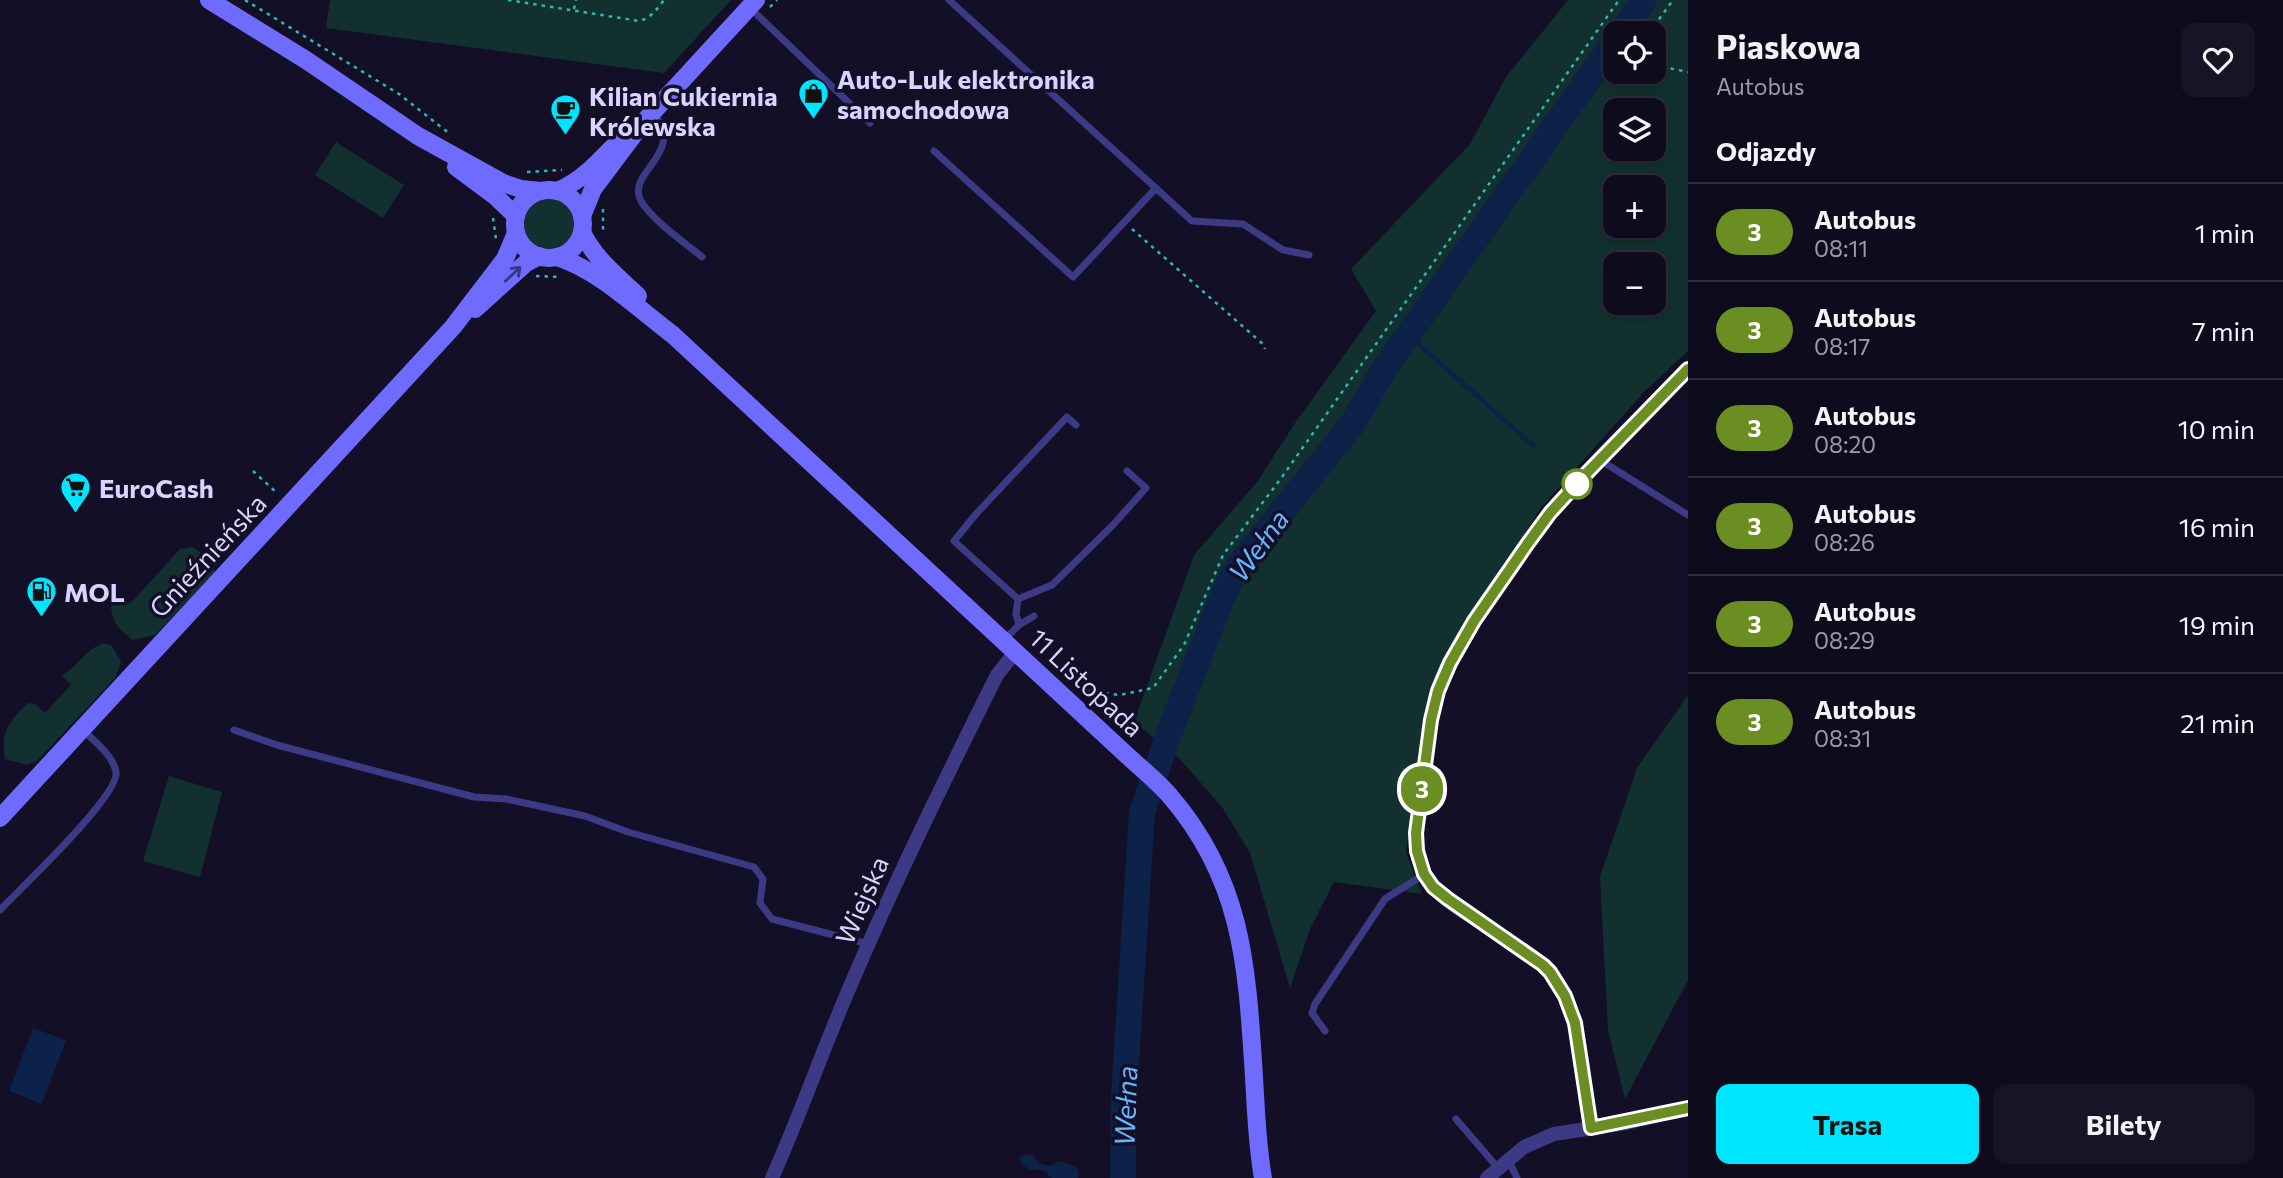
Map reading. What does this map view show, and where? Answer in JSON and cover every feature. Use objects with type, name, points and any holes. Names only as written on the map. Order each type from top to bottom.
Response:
[{"type":"main road","points":[[209,0],[306,60],[418,136],[495,196],[516,224],[525,247],[539,256],[557,257],[573,248],[593,189],[647,118],[753,4]]},
{"type":"main road","points":[[516,224],[525,200],[572,185],[647,118]]},
{"type":"main road","points":[[418,136],[501,175],[522,189],[549,191],[573,200],[582,224]]},
{"type":"main road","name":"Gnieźnieńska","points":[[0,818],[453,327],[505,259],[516,224]]},
{"type":"main road","name":"11 Listopada","points":[[582,224],[589,246],[673,335],[1131,758],[1169,795],[1205,845],[1218,868],[1239,930],[1246,967],[1263,1178]]},
{"type":"main road","name":"Gnieźnieńska","points":[[453,327],[526,262],[539,256]]},
{"type":"main road","name":"11 Listopada","points":[[557,257],[573,262],[594,274],[673,335]]},
{"type":"street","points":[[1591,1128],[1575,1023],[1558,982],[1534,957],[1433,887],[1424,874],[1417,851],[1416,833],[1431,720],[1443,676],[1474,621],[1550,513],[1688,369]]},
{"type":"street","name":"Wiejska","points":[[772,1178],[797,1122],[845,998],[907,858],[1009,646]]},
{"type":"street","points":[[1498,1169],[1536,1141],[1554,1134],[1688,1108]]},
{"type":"lane","points":[[949,0],[1192,221],[1243,224],[1283,250],[1310,255]]},
{"type":"lane","points":[[753,4],[870,123]]},
{"type":"lane","points":[[647,118],[664,128],[665,138],[662,150],[642,180],[639,188],[640,199],[702,257]]},
{"type":"lane","points":[[934,151],[1073,277],[1156,188]]},
{"type":"lane","points":[[1018,599],[954,541],[1067,417],[1076,425]]},
{"type":"lane","points":[[1600,460],[1688,515]]},
{"type":"lane","points":[[1018,599],[1052,584],[1112,526],[1146,488],[1127,471]]},
{"type":"lane","points":[[1018,599],[1016,614],[1019,625]]},
{"type":"lane","points":[[1009,646],[1019,625],[1034,616]]},
{"type":"lane","points":[[0,910],[102,803],[116,781],[112,761],[82,730]]},
{"type":"lane","points":[[234,730],[277,745],[474,797],[506,799],[586,816],[628,832],[754,867],[763,879],[760,903],[772,919],[869,944]]},
{"type":"lane","points":[[1325,1031],[1312,1013],[1329,981],[1385,899],[1424,874]]},
{"type":"lane","points":[[1456,1119],[1498,1169],[1517,1178]]},
{"type":"path","points":[[245,0],[399,94],[453,136]]},
{"type":"path","points":[[508,0],[639,21],[654,13],[664,0]]},
{"type":"path","points":[[574,9],[576,0]]},
{"type":"path","points":[[1075,690],[1120,695],[1153,688],[1184,645],[1223,555],[1282,477],[1619,0]]},
{"type":"path","points":[[1658,21],[1673,0]]},
{"type":"path","points":[[1666,67],[1688,72]]},
{"type":"path","points":[[519,172],[564,170]]},
{"type":"path","points":[[501,175],[578,173],[583,177]]},
{"type":"path","points":[[603,207],[603,240]]},
{"type":"path","points":[[492,215],[496,239]]},
{"type":"path","points":[[1124,222],[1264,345],[1265,349]]},
{"type":"path","points":[[532,276],[569,277]]},
{"type":"path","points":[[253,471],[290,505]]},
{"type":"green space","points":[[330,0],[731,0],[664,73],[326,28]]},
{"type":"green space","points":[[1568,0],[1688,0],[1688,351],[1644,392],[1541,508],[1441,664],[1425,711],[1406,852],[1422,894],[1334,882],[1310,929],[1290,988],[1250,853],[1222,807],[1178,757],[1134,722],[1194,555],[1257,482],[1295,423],[1376,311],[1351,269],[1470,144],[1506,77]]},
{"type":"green space","points":[[336,142],[404,185],[383,218],[315,175]]},
{"type":"green space","points":[[549,199],[567,206],[574,224],[567,242],[549,249],[531,242],[524,224],[531,206]]},
{"type":"green space","points":[[193,547],[212,562],[215,572],[155,635],[133,640],[117,626],[111,605],[120,596],[130,604],[180,549]]},
{"type":"green space","points":[[104,643],[112,646],[121,662],[115,678],[37,761],[27,765],[5,759],[5,734],[16,715],[28,703],[35,704],[45,713],[71,685],[62,675],[92,649]]},
{"type":"green space","points":[[1688,695],[1688,980],[1625,1099],[1608,1030],[1600,877],[1637,768]]},
{"type":"green space","points":[[169,776],[222,792],[200,877],[143,861]]},
{"type":"water","points":[[33,1028],[66,1040],[42,1104],[9,1091]]},
{"type":"water","points":[[1025,1154],[1034,1156],[1038,1163],[1050,1166],[1058,1161],[1074,1166],[1079,1171],[1078,1178],[1052,1178],[1043,1170],[1029,1169],[1019,1159]]},
{"type":"waterway","name":"Wełna","points":[[1629,21],[1644,0]]},
{"type":"waterway","name":"Wełna","points":[[1123,1178],[1124,1096],[1142,812],[1168,736],[1221,600],[1236,569],[1351,426],[1385,368],[1603,58]]},
{"type":"waterway","points":[[1408,335],[1535,447]]},
{"type":"bus line","name":"3","points":[[1688,369],[1550,513],[1497,586],[1461,642],[1443,676],[1434,706],[1416,833],[1419,860],[1433,887],[1534,957],[1558,982],[1575,1023],[1591,1128],[1688,1108]]},
{"type":"place","name":"Auto-Luk elektronika samochodowa","points":[[814,120]]},
{"type":"place","name":"Kilian Cukiernia Królewska","points":[[566,137]]},
{"type":"place","name":"EuroCash","points":[[76,514]]},
{"type":"place","name":"MOL","points":[[41,618]]}]
